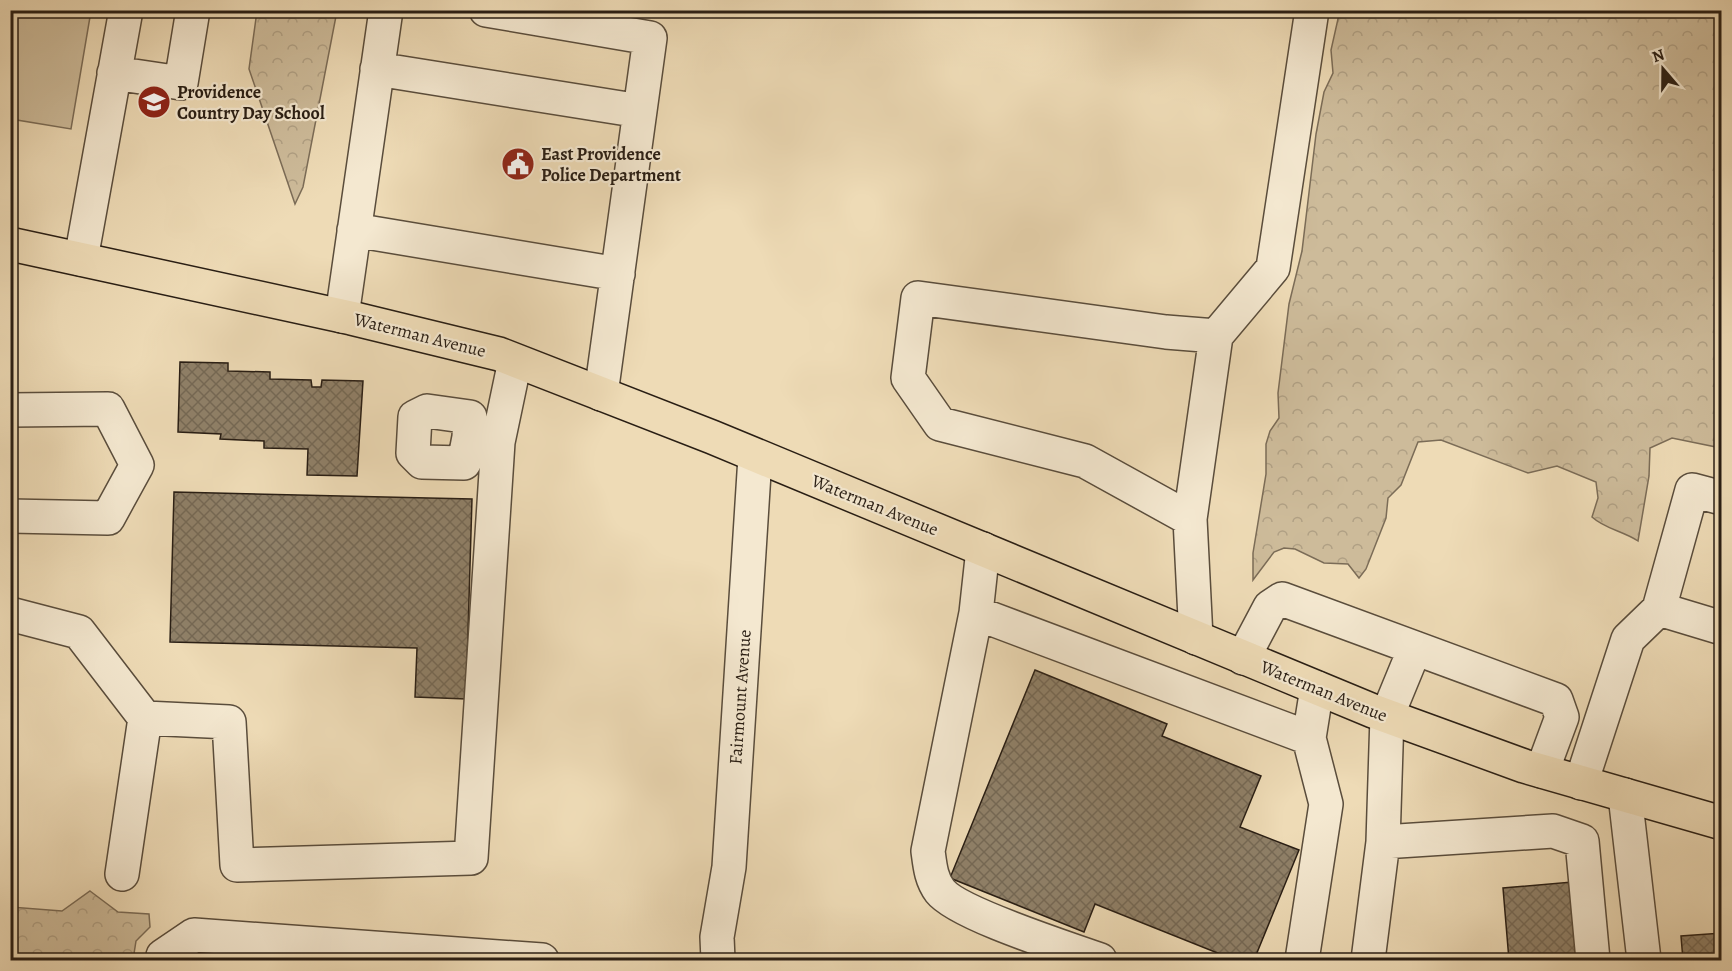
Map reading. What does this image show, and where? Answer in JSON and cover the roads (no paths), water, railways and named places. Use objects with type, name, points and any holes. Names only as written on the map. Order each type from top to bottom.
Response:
[{"type":"main road","name":"Waterman Avenue","points":[[10,244],[342,316],[499,354],[983,549],[1387,716],[1542,771],[1722,824]]},
{"type":"street","points":[[81,260],[126,10]]},
{"type":"street","points":[[114,73],[181,83],[193,10]]},
{"type":"street","points":[[342,316],[386,10]]},
{"type":"street","points":[[486,10],[650,38],[601,394]]},
{"type":"street","points":[[1196,638],[1190,519],[1216,336],[1273,268],[1312,10]]},
{"type":"street","points":[[377,69],[640,111]]},
{"type":"street","points":[[354,230],[618,274]]},
{"type":"street","points":[[1190,519],[1085,461],[940,424],[908,378],[918,298],[1166,332],[1216,336]]},
{"type":"street","points":[[145,718],[229,722],[237,865],[471,858],[483,439],[515,361]]},
{"type":"street","points":[[10,410],[108,409],[137,465],[108,518],[10,516]]},
{"type":"street","name":"Fairmount Avenue","points":[[718,949],[729,867],[755,457]]},
{"type":"street","points":[[1581,783],[1628,639],[1659,609],[1692,490],[1722,498]]},
{"type":"street","points":[[983,549],[976,613],[928,852],[931,876],[941,892],[962,908],[1100,960]]},
{"type":"street","points":[[1243,658],[1270,607],[1282,599],[1556,700],[1562,717],[1542,771]]},
{"type":"street","points":[[1659,609],[1722,628]]},
{"type":"street","points":[[976,613],[1309,738]]},
{"type":"street","points":[[10,614],[79,632],[145,718],[122,874]]},
{"type":"street","points":[[1368,960],[1383,842],[1387,716],[1414,648]]},
{"type":"street","points":[[1302,960],[1326,804],[1309,738],[1317,688]]},
{"type":"street","points":[[1625,795],[1644,960]]},
{"type":"street","points":[[1383,842],[1553,831],[1582,841],[1593,960]]},
{"type":"street","points":[[163,960],[163,956],[194,935],[542,960]]},
{"type":"place","name":"Providence Country Day School","points":[[154,102]]},
{"type":"place","name":"East Providence Police Department","points":[[518,164]]}]
